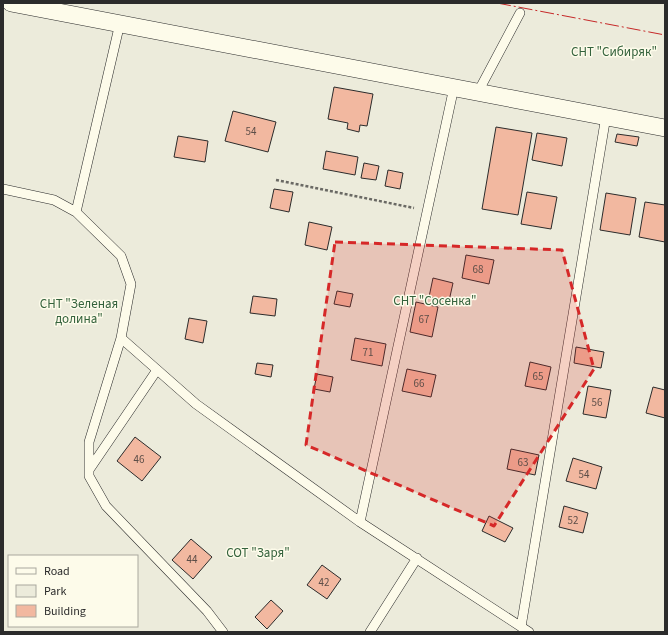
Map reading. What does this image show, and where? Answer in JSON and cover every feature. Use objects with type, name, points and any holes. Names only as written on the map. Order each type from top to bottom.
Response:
[{"type":"street","points":[[20,4],[665,128]]},
{"type":"lane","points":[[478,92],[520,13]]},
{"type":"lane","points":[[76,212],[120,23]]},
{"type":"lane","points":[[360,522],[454,87]]},
{"type":"lane","points":[[121,338],[196,404],[360,522],[525,630],[606,116]]},
{"type":"lane","points":[[3,189],[54,200],[76,212],[121,256],[131,284],[121,338],[89,442],[89,476],[106,506],[208,611],[223,632]]},
{"type":"lane","points":[[89,470],[157,370]]},
{"type":"lane","points":[[370,632],[416,558]]},
{"type":"path","points":[[276,180],[428,210]]},
{"type":"highlighted area","points":[[335,242],[562,250],[594,369],[494,526],[306,445]]},
{"type":"green space","name":"СНТ \"Сосенка\"","points":[[3,3],[665,3],[665,632],[3,632]]},
{"type":"building","points":[[334,87],[373,94],[367,126],[360,125],[359,132],[347,129],[348,123],[328,119]]},
{"type":"building","points":[[233,111],[276,122],[268,152],[225,141]]},
{"type":"building","points":[[496,127],[532,133],[518,215],[482,209]]},
{"type":"building","points":[[537,133],[567,138],[562,166],[532,160]]},
{"type":"building","points":[[617,134],[639,137],[637,146],[615,142]]},
{"type":"building","points":[[178,136],[208,141],[205,162],[174,157]]},
{"type":"building","points":[[326,151],[358,157],[355,175],[323,169]]},
{"type":"building","points":[[364,163],[379,166],[376,180],[361,178]]},
{"type":"building","points":[[388,170],[403,173],[400,189],[385,186]]},
{"type":"building","points":[[274,189],[293,192],[289,212],[270,208]]},
{"type":"building","points":[[527,192],[557,197],[551,229],[521,224]]},
{"type":"building","points":[[606,193],[636,198],[630,235],[600,230]]},
{"type":"building","points":[[645,202],[665,205],[665,242],[639,237]]},
{"type":"building","points":[[309,222],[332,227],[327,250],[305,245]]},
{"type":"building","points":[[466,255],[494,260],[489,284],[462,278]]},
{"type":"building","points":[[433,278],[453,283],[449,301],[429,297]]},
{"type":"building","points":[[337,291],[353,294],[350,307],[334,304]]},
{"type":"building","points":[[253,296],[277,299],[275,316],[250,313]]},
{"type":"building","points":[[416,302],[438,307],[432,337],[410,332]]},
{"type":"building","points":[[189,318],[207,321],[203,343],[185,339]]},
{"type":"building","points":[[355,338],[386,344],[382,366],[351,360]]},
{"type":"building","points":[[576,347],[604,352],[601,368],[574,363]]},
{"type":"building","points":[[530,362],[551,367],[546,390],[525,386]]},
{"type":"building","points":[[257,363],[273,365],[271,377],[255,374]]},
{"type":"building","points":[[407,369],[436,375],[431,397],[402,391]]},
{"type":"building","points":[[317,374],[333,377],[330,392],[314,389]]},
{"type":"building","points":[[588,386],[611,390],[606,418],[583,414]]},
{"type":"building","points":[[653,387],[665,390],[665,418],[646,413]]},
{"type":"building","points":[[135,437],[161,457],[142,481],[117,461]]},
{"type":"building","points":[[511,449],[539,455],[535,475],[507,469]]},
{"type":"building","points":[[573,458],[602,467],[596,489],[566,481]]},
{"type":"building","points":[[564,506],[588,513],[583,533],[559,527]]},
{"type":"building","points":[[489,516],[513,528],[505,542],[482,531]]},
{"type":"building","points":[[191,539],[212,557],[193,579],[172,560]]},
{"type":"building","points":[[322,565],[341,579],[327,599],[307,585]]},
{"type":"building","points":[[271,600],[283,611],[267,629],[255,617]]},
{"type":"power","points":[[497,3],[665,35]]},
{"type":"park label","name":"СНТ \"Сибиряк\"","points":[[614,52]]},
{"type":"park label","name":"СНТ \"Зеленая долина\"","points":[[79,312]]},
{"type":"park label","name":"СОТ \"Заря\"","points":[[258,553]]}]
